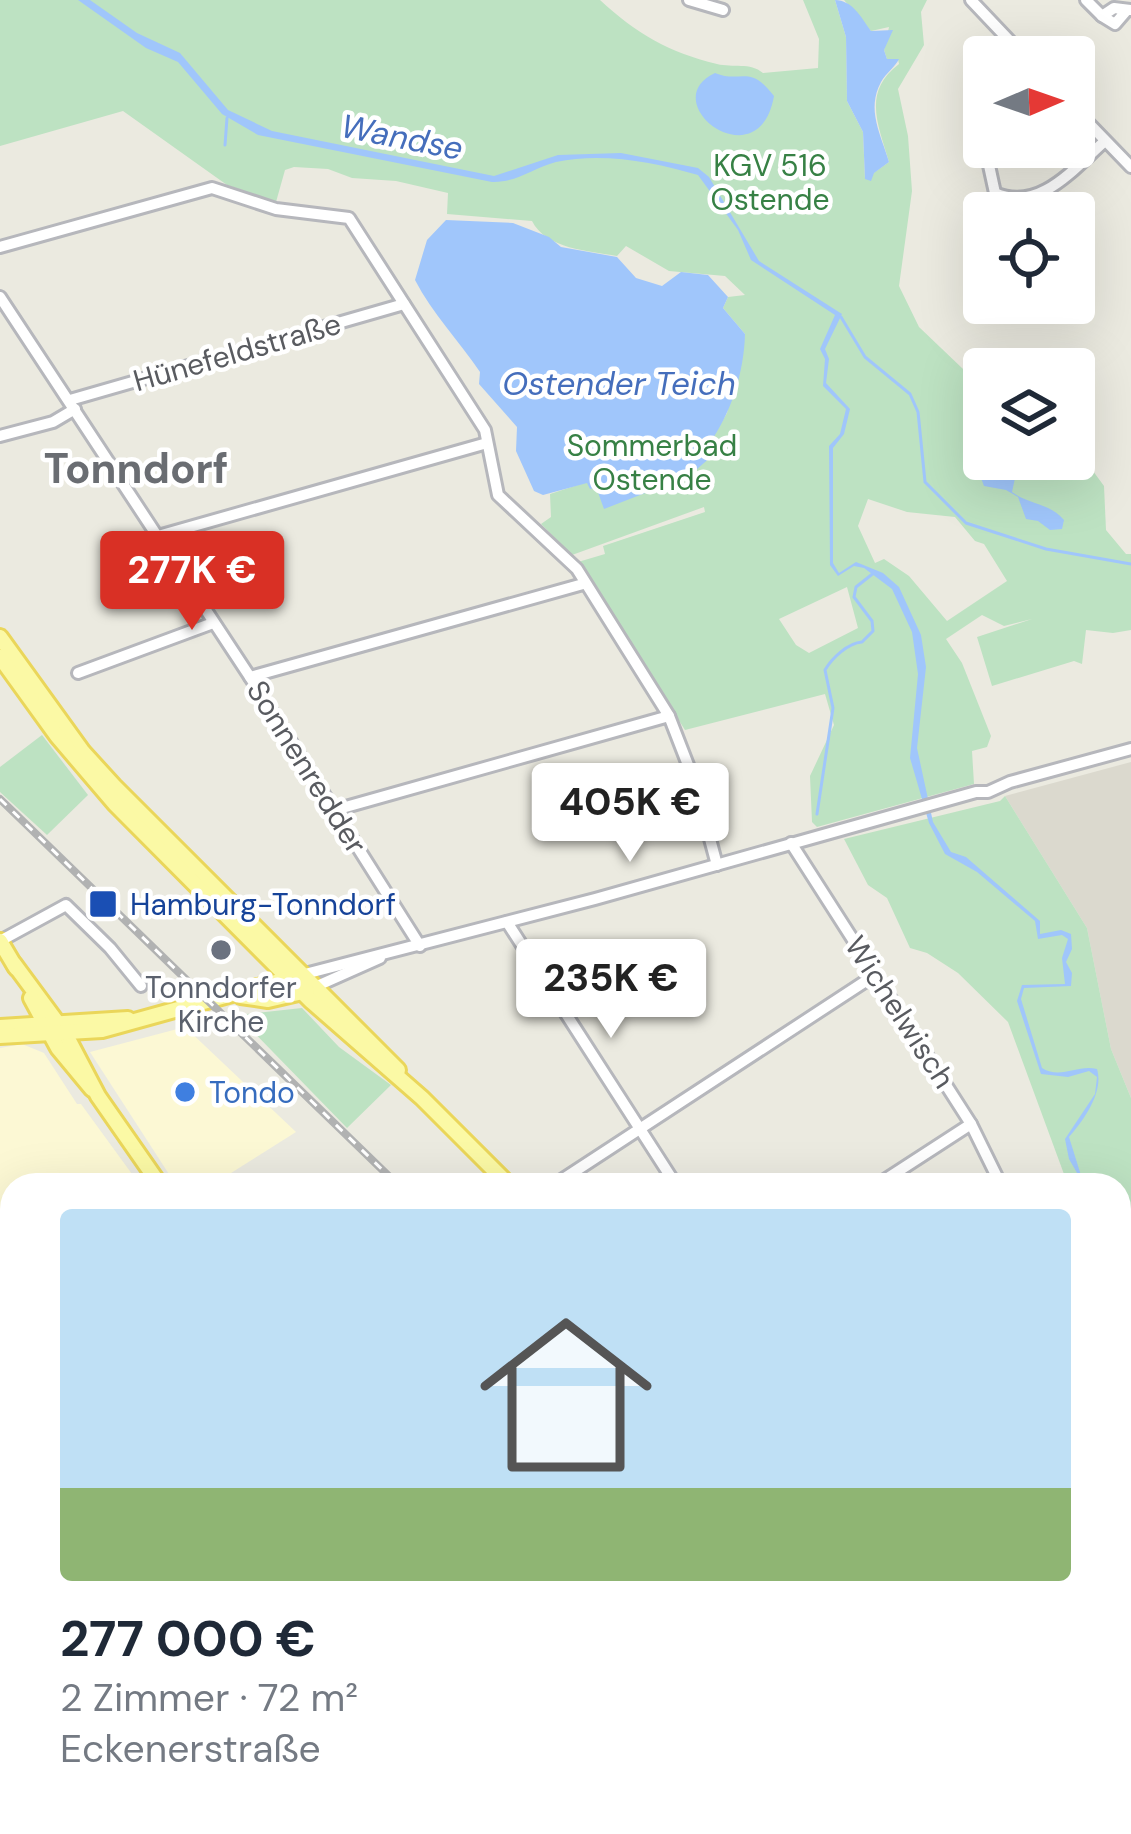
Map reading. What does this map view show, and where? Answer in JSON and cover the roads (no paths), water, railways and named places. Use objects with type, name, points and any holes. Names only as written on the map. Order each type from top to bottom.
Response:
[{"type":"main road","points":[[0,638],[83,752],[305,974],[310,990]]},
{"type":"main road","points":[[0,657],[105,794],[289,979],[310,990],[374,1059],[407,1084],[497,1173]]},
{"type":"main road","points":[[0,941],[74,1070],[95,1091],[152,1173]]},
{"type":"main road","points":[[0,1036],[133,1019],[236,996],[305,974]]},
{"type":"main road","points":[[236,996],[268,1000],[310,990]]},
{"type":"main road","points":[[0,1027],[53,1028]]},
{"type":"street","points":[[688,0],[722,10]]},
{"type":"street","points":[[971,0],[1005,36]]},
{"type":"street","points":[[1086,0],[1102,16],[1114,8],[1129,10]]},
{"type":"street","points":[[1095,130],[1131,167]]},
{"type":"street","points":[[1095,151],[1106,141]]},
{"type":"street","points":[[990,168],[995,193],[1014,199],[1041,194],[1075,168]]},
{"type":"street","points":[[0,247],[212,188],[276,208],[350,218],[485,430],[499,495],[569,559],[669,716],[695,783],[717,865]]},
{"type":"street","name":"Sonnenredder","points":[[0,297],[420,946]]},
{"type":"street","name":"Hünefeldstraße","points":[[73,404],[404,304]]},
{"type":"street","points":[[0,436],[53,422],[73,404]]},
{"type":"street","points":[[158,536],[487,443]]},
{"type":"street","points":[[250,677],[583,584]]},
{"type":"street","points":[[78,674],[213,623]]},
{"type":"street","points":[[334,810],[669,716]]},
{"type":"street","points":[[310,990],[385,956],[988,792],[1131,748]]},
{"type":"street","name":"Wichelwisch","points":[[791,843],[971,1124],[994,1173]]},
{"type":"street","points":[[0,941],[66,905],[141,986]]},
{"type":"street","points":[[508,922],[668,1173]]},
{"type":"street","points":[[305,974],[361,956],[385,956]]},
{"type":"street","points":[[572,1173],[875,975]]},
{"type":"street","points":[[895,1173],[971,1124]]},
{"type":"water","points":[[78,0],[90,0],[137,33],[180,53],[228,110],[272,131],[494,176],[558,155],[621,153],[698,168],[709,177],[759,261],[842,314],[825,349],[829,359],[826,383],[850,409],[844,434],[833,448],[833,563],[839,573],[856,562],[883,573],[899,587],[921,635],[926,667],[917,748],[933,822],[951,852],[966,857],[1040,921],[1040,934],[1061,930],[1071,934],[1072,949],[1066,962],[1072,973],[1071,986],[1024,988],[1021,999],[1042,1068],[1056,1073],[1097,1069],[1098,1078],[1095,1096],[1069,1137],[1080,1173],[1069,1159],[1065,1139],[1095,1094],[1097,1077],[1089,1071],[1068,1077],[1041,1074],[1017,1001],[1022,985],[1065,984],[1062,958],[1068,939],[1062,935],[1038,939],[1035,921],[977,872],[945,854],[929,823],[910,758],[918,674],[912,632],[892,589],[864,568],[854,566],[838,576],[830,565],[829,446],[840,434],[846,409],[823,386],[825,359],[820,349],[835,315],[751,260],[738,230],[698,175],[646,163],[591,158],[556,162],[517,178],[492,182],[258,135],[222,114],[178,62],[146,48]]},
{"type":"water","points":[[835,0],[851,6],[871,31],[893,30],[884,50],[887,59],[899,59],[877,92],[876,122],[889,162],[871,181],[865,179],[863,132],[847,101],[846,37]]},
{"type":"water","points":[[715,73],[751,77],[774,96],[765,121],[750,133],[732,135],[702,116],[696,101],[699,86]]},
{"type":"water","name":"Ostender Teich","points":[[446,220],[513,223],[561,247],[617,257],[636,278],[662,286],[681,272],[708,275],[728,297],[723,308],[745,334],[735,392],[708,445],[712,456],[689,476],[604,509],[596,487],[590,489],[587,483],[543,495],[534,491],[516,451],[517,427],[479,384],[480,372],[415,280],[427,240]]},
{"type":"water","points":[[982,480],[1015,480],[1012,492],[1058,514],[1064,520],[1062,529],[1050,530],[1026,519],[1018,497],[984,486]]},
{"type":"waterway","points":[[225,145],[227,118]]},
{"type":"waterway","points":[[841,317],[865,357],[910,394],[918,412],[925,482],[966,523],[1046,549],[1131,564]]},
{"type":"waterway","points":[[817,814],[833,708],[825,670],[841,652],[873,631],[872,621],[854,597],[856,587],[875,572]]},
{"type":"railway","points":[[0,799],[386,1173]]},
{"type":"place","name":"Hamburg-Tonndorf","points":[[103,904]]},
{"type":"place","name":"Tonndorfer Kirche","points":[[221,950]]},
{"type":"place","name":"Tondo","points":[[185,1092]]},
{"type":"district","name":"Tonndorf","points":[[136,468]]},
{"type":"water label","name":"Wandse","points":[[402,137]]},
{"type":"park label","name":"KGV 516 Ostende","points":[[770,182]]},
{"type":"park label","name":"Sommerbad Ostende","points":[[652,462]]}]
